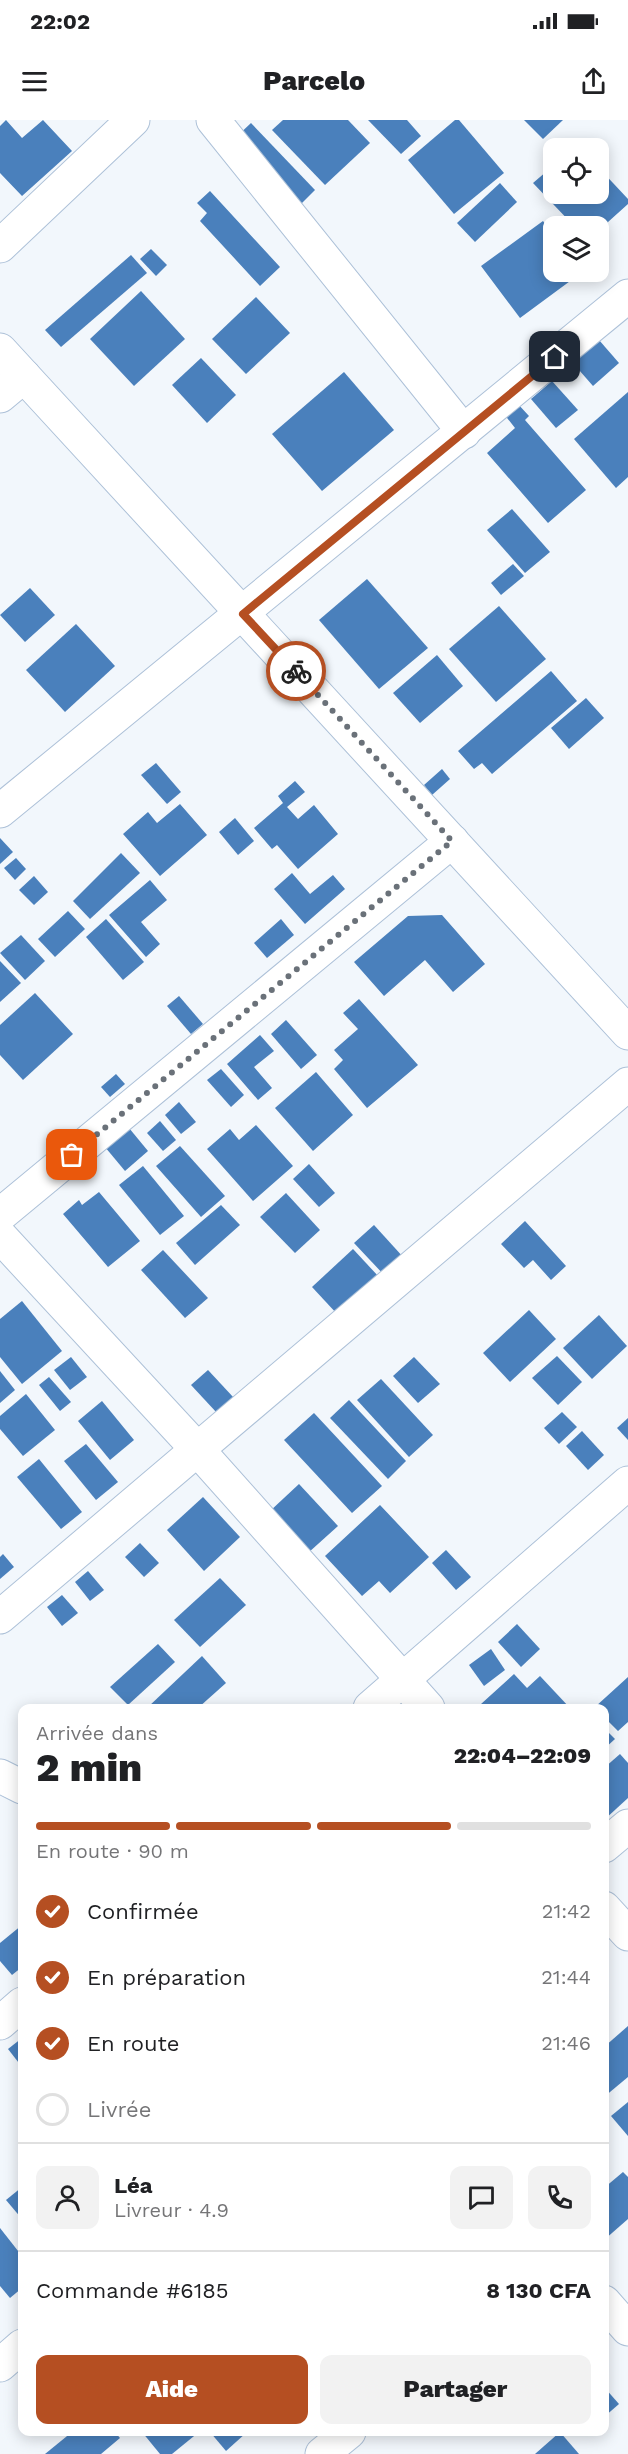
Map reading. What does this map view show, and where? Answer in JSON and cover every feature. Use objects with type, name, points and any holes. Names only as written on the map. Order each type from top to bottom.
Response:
[{"type":"street","points":[[0,246],[133,120]]},
{"type":"street","points":[[213,120],[464,432]]},
{"type":"street","points":[[0,811],[628,296]]},
{"type":"street","points":[[0,350],[12,386],[243,614],[628,1032]]},
{"type":"street","points":[[0,1215],[452,841]]},
{"type":"street","points":[[0,1617],[628,1084]]},
{"type":"street","points":[[0,1236],[197,1449],[424,1704]]},
{"type":"street","points":[[374,1704],[628,1483]]},
{"type":"street","points":[[0,1776],[18,1785]]},
{"type":"street","points":[[609,1842],[628,1826]]},
{"type":"street","points":[[609,1913],[628,1934]]},
{"type":"street","points":[[0,2023],[18,2007]]},
{"type":"street","points":[[609,2308],[628,2329]]},
{"type":"street","points":[[0,2365],[18,2349]]},
{"type":"street","points":[[322,2454],[344,2436]]},
{"type":"building","points":[[6,120],[22,138],[43,120],[72,151],[22,196],[0,173],[0,126]]},
{"type":"building","points":[[283,120],[348,120],[370,143],[325,185],[272,130]]},
{"type":"building","points":[[368,120],[407,120],[421,136],[401,154]]},
{"type":"building","points":[[455,120],[459,120],[504,173],[454,214],[408,160]]},
{"type":"building","points":[[524,120],[563,120],[543,138]]},
{"type":"building","points":[[251,123],[315,190],[299,206],[235,138]]},
{"type":"building","points":[[543,174],[543,193],[533,183]]},
{"type":"building","points":[[609,179],[628,199],[628,204],[609,221],[609,216],[564,216],[553,204],[609,204]]},
{"type":"building","points":[[500,183],[517,202],[475,242],[457,223]]},
{"type":"building","points":[[210,191],[280,267],[260,286],[200,221],[207,213],[197,203]]},
{"type":"building","points":[[543,221],[543,282],[569,282],[520,318],[481,266]]},
{"type":"building","points":[[151,249],[167,265],[156,276],[140,259]]},
{"type":"building","points":[[131,255],[147,273],[61,347],[45,330]]},
{"type":"building","points":[[141,291],[185,339],[134,386],[90,339]]},
{"type":"building","points":[[256,297],[290,333],[246,374],[212,339]]},
{"type":"building","points":[[599,340],[619,363],[593,386],[572,362]]},
{"type":"building","points":[[201,358],[236,395],[207,423],[172,385]]},
{"type":"building","points":[[344,372],[394,430],[322,491],[272,434]]},
{"type":"building","points":[[552,381],[578,410],[556,428],[531,399]]},
{"type":"building","points":[[628,392],[628,477],[616,488],[574,439]]},
{"type":"building","points":[[517,403],[529,416],[525,420],[586,490],[548,523],[487,453],[515,428],[504,414]]},
{"type":"building","points":[[512,509],[550,552],[525,573],[487,530]]},
{"type":"building","points":[[513,564],[524,576],[501,595],[491,583]]},
{"type":"building","points":[[367,579],[428,648],[379,689],[319,620]]},
{"type":"building","points":[[30,588],[55,615],[25,642],[0,615]]},
{"type":"building","points":[[499,606],[546,659],[496,702],[449,649]]},
{"type":"building","points":[[76,624],[115,666],[65,712],[26,670]]},
{"type":"building","points":[[437,655],[463,686],[420,723],[393,693]]},
{"type":"building","points":[[551,671],[577,701],[492,774],[482,763],[474,769],[458,751]]},
{"type":"building","points":[[586,698],[604,718],[569,749],[551,728]]},
{"type":"building","points":[[156,763],[181,792],[167,804],[141,775]]},
{"type":"building","points":[[442,769],[450,779],[432,795],[424,785]]},
{"type":"building","points":[[295,781],[305,792],[287,807],[298,819],[314,805],[338,834],[298,869],[277,845],[272,849],[254,828],[283,803],[278,796]]},
{"type":"building","points":[[180,804],[207,835],[160,876],[123,834],[148,812],[157,823]]},
{"type":"building","points":[[235,818],[254,841],[238,855],[219,832]]},
{"type":"building","points":[[0,838],[13,852],[0,864]]},
{"type":"building","points":[[121,853],[140,873],[90,919],[73,901]]},
{"type":"building","points":[[16,858],[26,869],[15,880],[4,868]]},
{"type":"building","points":[[292,873],[310,894],[333,875],[345,889],[305,924],[274,889]]},
{"type":"building","points":[[34,876],[48,892],[34,905],[19,890]]},
{"type":"building","points":[[150,880],[167,900],[141,922],[160,944],[146,957],[109,915]]},
{"type":"building","points":[[68,911],[85,929],[55,957],[38,939]]},
{"type":"building","points":[[442,915],[485,964],[453,992],[425,960],[384,996],[354,962],[408,916]]},
{"type":"building","points":[[106,919],[144,962],[123,980],[86,937]]},
{"type":"building","points":[[281,919],[294,935],[267,958],[254,943]]},
{"type":"building","points":[[21,935],[45,961],[25,980],[0,953]]},
{"type":"building","points":[[0,961],[21,983],[0,1002]]},
{"type":"building","points":[[35,993],[73,1034],[23,1080],[0,1055],[0,1025]]},
{"type":"building","points":[[179,996],[203,1024],[191,1034],[167,1006]]},
{"type":"building","points":[[359,999],[418,1065],[367,1108],[334,1069],[343,1060],[334,1050],[358,1029],[343,1013]]},
{"type":"building","points":[[286,1020],[317,1055],[301,1069],[271,1034]]},
{"type":"building","points":[[260,1035],[274,1051],[254,1067],[272,1088],[258,1100],[227,1064]]},
{"type":"building","points":[[221,1069],[244,1095],[231,1107],[207,1080]]},
{"type":"building","points":[[316,1072],[353,1115],[313,1151],[275,1108]]},
{"type":"building","points":[[116,1074],[125,1084],[110,1097],[101,1087]]},
{"type":"building","points":[[179,1102],[196,1122],[181,1134],[165,1115]]},
{"type":"building","points":[[160,1121],[176,1140],[163,1151],[147,1133]]},
{"type":"building","points":[[256,1125],[293,1166],[253,1201],[207,1149],[230,1129],[239,1140]]},
{"type":"building","points":[[129,1128],[148,1151],[125,1171],[105,1147]]},
{"type":"building","points":[[180,1146],[225,1196],[201,1217],[156,1166]]},
{"type":"building","points":[[309,1164],[335,1193],[319,1207],[293,1179]]},
{"type":"building","points":[[143,1166],[184,1216],[160,1235],[119,1185]]},
{"type":"building","points":[[99,1192],[140,1241],[108,1267],[63,1214],[79,1200],[82,1205]]},
{"type":"building","points":[[286,1193],[320,1230],[295,1253],[260,1217]]},
{"type":"building","points":[[221,1205],[240,1225],[195,1265],[176,1243]]},
{"type":"building","points":[[525,1221],[566,1266],[551,1280],[533,1260],[524,1268],[501,1244]]},
{"type":"building","points":[[374,1225],[404,1258],[385,1276],[354,1243]]},
{"type":"building","points":[[353,1249],[379,1277],[338,1315],[312,1287]]},
{"type":"building","points":[[163,1250],[208,1298],[185,1318],[141,1270]]},
{"type":"building","points":[[22,1301],[62,1351],[22,1384],[0,1357],[0,1319]]},
{"type":"building","points":[[529,1310],[556,1339],[510,1382],[483,1353]]},
{"type":"building","points":[[599,1315],[627,1346],[592,1379],[563,1348]]},
{"type":"building","points":[[557,1356],[582,1382],[558,1405],[532,1378]]},
{"type":"building","points":[[71,1357],[87,1377],[70,1390],[54,1370]]},
{"type":"building","points":[[414,1357],[440,1384],[418,1403],[393,1376]]},
{"type":"building","points":[[208,1370],[234,1398],[217,1413],[191,1385]]},
{"type":"building","points":[[0,1371],[15,1390],[0,1403]]},
{"type":"building","points":[[49,1377],[71,1402],[60,1411],[39,1385]]},
{"type":"building","points":[[381,1379],[433,1435],[409,1457],[357,1400]]},
{"type":"building","points":[[26,1394],[55,1430],[23,1456],[0,1429],[0,1416]]},
{"type":"building","points":[[349,1400],[406,1461],[388,1479],[330,1418]]},
{"type":"building","points":[[102,1401],[134,1440],[110,1460],[78,1421]]},
{"type":"building","points":[[562,1412],[577,1427],[559,1444],[544,1428]]},
{"type":"building","points":[[314,1413],[382,1486],[352,1513],[284,1440]]},
{"type":"building","points":[[628,1418],[628,1440],[617,1428]]},
{"type":"building","points":[[582,1431],[604,1455],[588,1470],[566,1446]]},
{"type":"building","points":[[86,1444],[118,1482],[96,1500],[64,1461]]},
{"type":"building","points":[[39,1459],[82,1512],[61,1529],[17,1477]]},
{"type":"building","points":[[299,1484],[338,1526],[308,1553],[269,1512]]},
{"type":"building","points":[[203,1497],[240,1537],[204,1571],[167,1530]]},
{"type":"building","points":[[380,1505],[429,1557],[390,1593],[379,1581],[362,1596],[325,1556]]},
{"type":"building","points":[[140,1543],[159,1563],[144,1577],[125,1557]]},
{"type":"building","points":[[446,1550],[471,1577],[456,1590],[432,1563]]},
{"type":"building","points":[[3,1554],[14,1567],[0,1579],[0,1557]]},
{"type":"building","points":[[88,1571],[104,1590],[90,1601],[75,1582]]},
{"type":"building","points":[[220,1578],[246,1605],[200,1647],[174,1620]]},
{"type":"building","points":[[62,1595],[78,1613],[62,1626],[47,1607]]},
{"type":"building","points":[[517,1624],[540,1649],[521,1667],[498,1642]]},
{"type":"building","points":[[158,1644],[175,1662],[129,1704],[110,1687]]},
{"type":"building","points":[[491,1649],[505,1670],[484,1686],[469,1665]]},
{"type":"building","points":[[202,1656],[226,1683],[202,1704],[151,1704]]},
{"type":"building","points":[[514,1674],[527,1688],[540,1676],[566,1704],[481,1704]]},
{"type":"building","points":[[628,1677],[628,1722],[618,1731],[609,1722],[609,1704],[598,1704]]},
{"type":"building","points":[[609,1733],[615,1739],[609,1744]]},
{"type":"building","points":[[620,1754],[628,1763],[628,1798],[609,1815],[609,1764]]},
{"type":"building","points":[[18,1928],[18,1970],[12,1975],[0,1961],[0,1943]]},
{"type":"building","points":[[628,2026],[628,2077],[609,2093],[609,2043]]},
{"type":"building","points":[[18,2041],[18,2062],[8,2049]]},
{"type":"building","points":[[628,2102],[628,2136],[611,2116]]},
{"type":"building","points":[[623,2172],[628,2177],[628,2219],[609,2236],[609,2184]]},
{"type":"building","points":[[18,2190],[18,2214],[6,2200]]},
{"type":"building","points":[[0,2228],[18,2251],[18,2291],[10,2298],[0,2286]]},
{"type":"building","points":[[609,2393],[619,2404],[609,2413]]},
{"type":"building","points":[[67,2436],[118,2436],[120,2438],[101,2454],[45,2454]]},
{"type":"building","points":[[145,2436],[194,2436],[172,2454],[160,2454]]},
{"type":"building","points":[[213,2436],[243,2436],[226,2451]]},
{"type":"building","points":[[555,2436],[563,2436],[579,2454],[535,2454]]},
{"type":"way so far","points":[[72,1155],[452,841],[296,671]]},
{"type":"route","points":[[296,671],[243,614],[555,357]]}]
